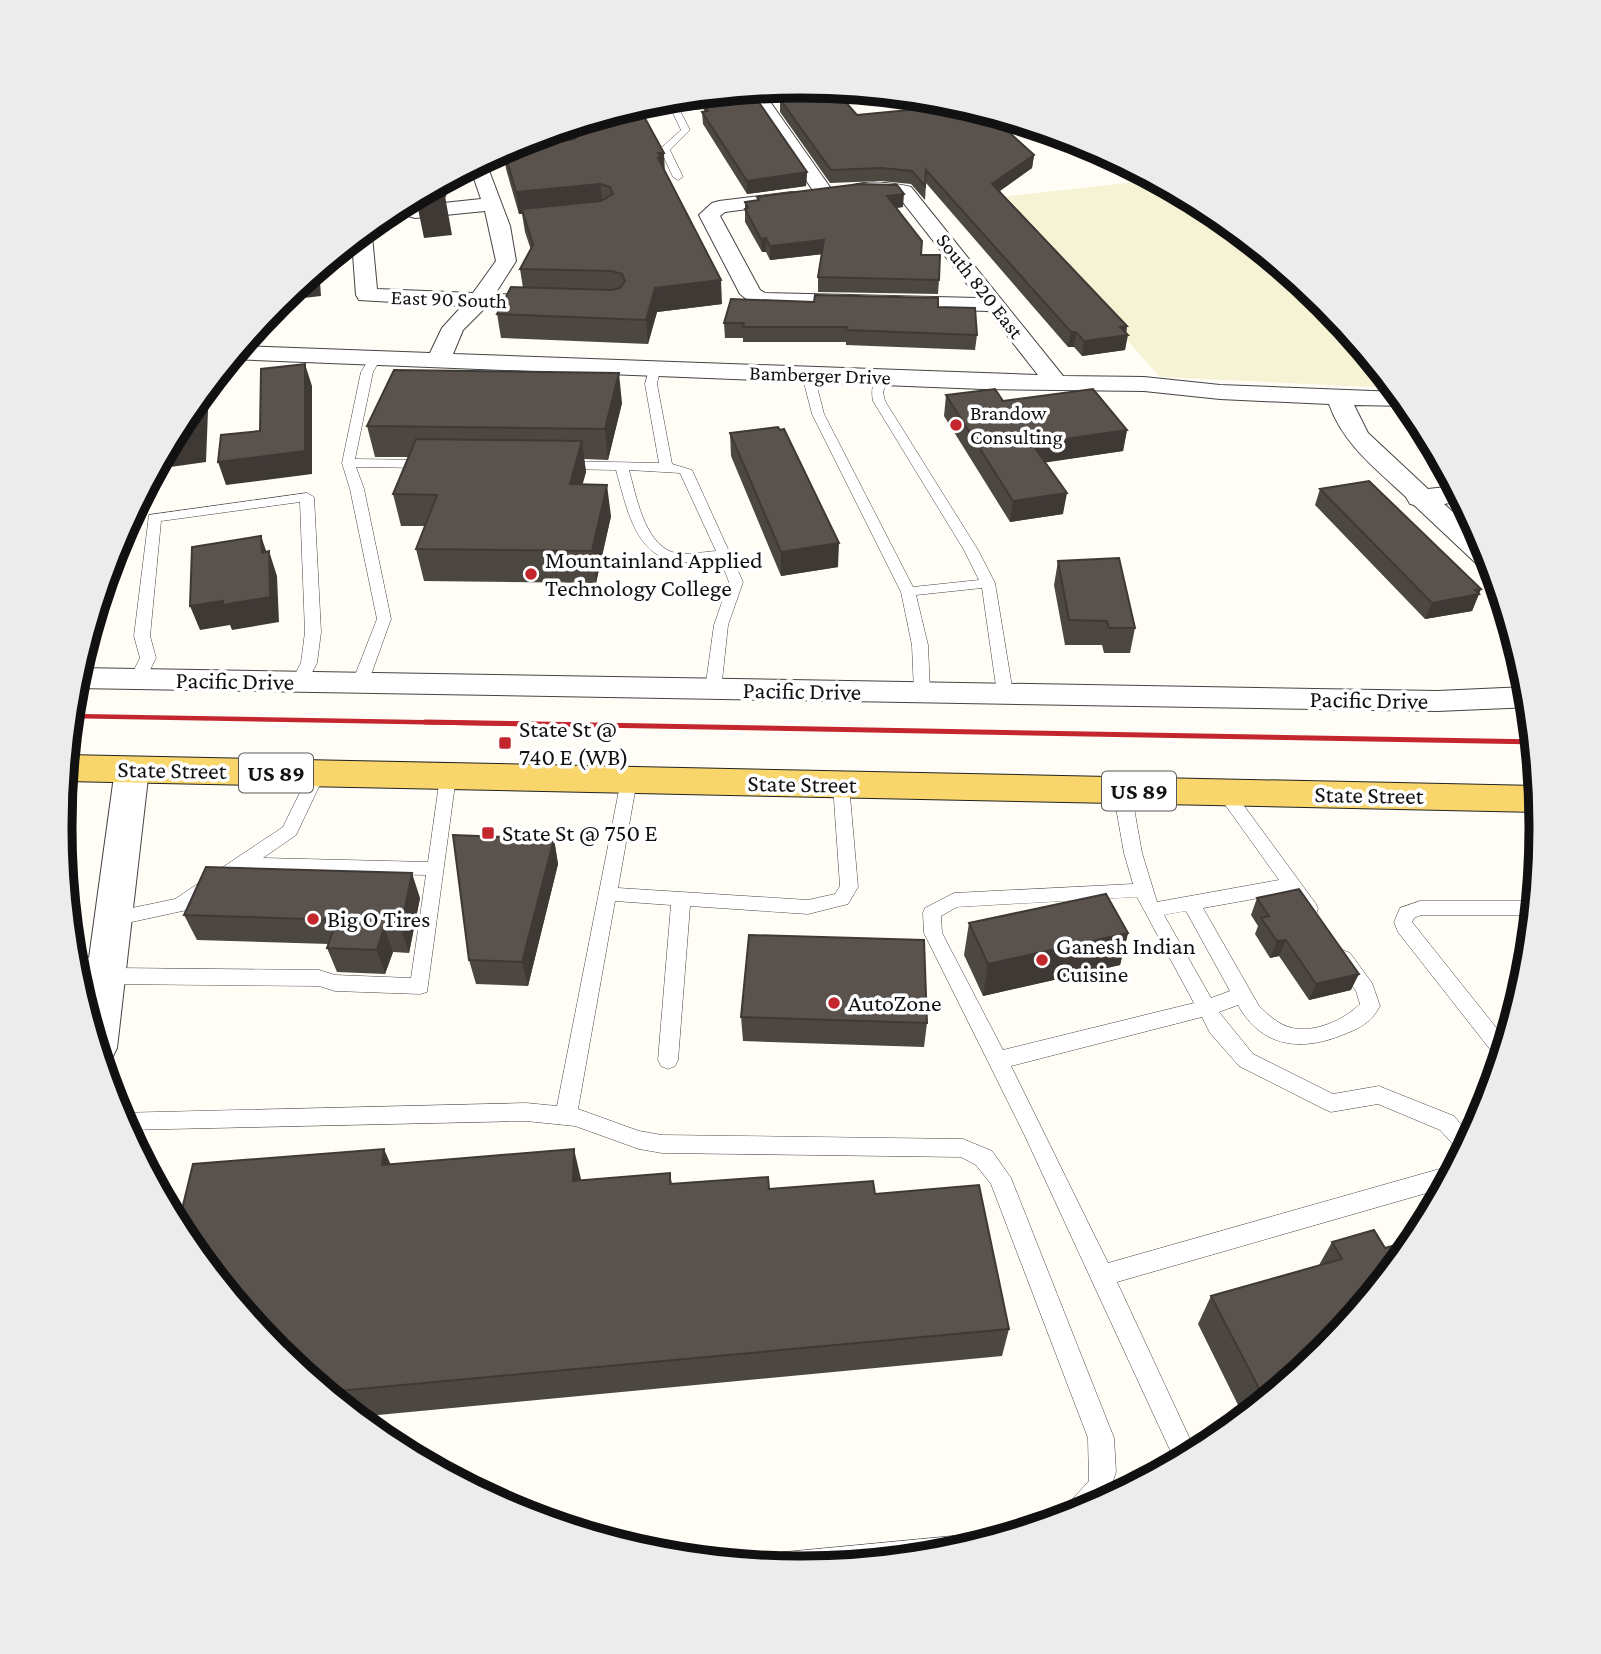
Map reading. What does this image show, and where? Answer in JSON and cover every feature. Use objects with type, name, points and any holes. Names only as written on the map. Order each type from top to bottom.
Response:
[{"type":"main road","name":"State Street","points":[[74,768],[1528,799]]},
{"type":"street","points":[[760,100],[825,194],[719,207],[709,215],[751,294],[761,299],[995,305]]},
{"type":"street","points":[[438,361],[453,328],[479,302],[506,261],[500,226],[485,170]]},
{"type":"street","name":"South 820 East","points":[[825,194],[880,188],[904,191],[1055,381]]},
{"type":"street","points":[[415,212],[492,204]]},
{"type":"street","points":[[500,226],[526,223]]},
{"type":"street","name":"East 90 South","points":[[363,245],[368,295],[479,302],[573,303]]},
{"type":"street","name":"Bamberger Drive","points":[[247,353],[882,378],[1144,384],[1220,392],[1390,399]]},
{"type":"street","points":[[1339,397],[1348,422],[1358,438],[1473,546]]},
{"type":"street","points":[[1419,498],[1449,496]]},
{"type":"street","name":"Pacific Drive","points":[[88,678],[1437,701],[1517,698]]},
{"type":"street","points":[[97,1014],[96,969],[113,919],[132,769]]},
{"type":"lane","points":[[675,109],[686,130],[665,149],[678,177]]},
{"type":"lane","points":[[360,683],[384,619],[358,489],[348,463],[368,372],[375,358]]},
{"type":"lane","points":[[654,369],[651,384],[666,467]]},
{"type":"lane","points":[[808,375],[818,414],[908,592],[920,645],[922,692]]},
{"type":"lane","points":[[882,378],[877,392],[884,410],[971,550],[988,583],[1005,693]]},
{"type":"lane","points":[[348,463],[444,464]]},
{"type":"lane","points":[[553,465],[666,467],[685,470],[736,582],[721,625],[713,690]]},
{"type":"lane","points":[[621,466],[637,517],[655,550],[673,557],[725,555]]},
{"type":"lane","points":[[137,680],[148,658],[142,636],[154,518],[307,497],[313,632],[309,663],[299,682]]},
{"type":"lane","points":[[908,592],[988,583]]},
{"type":"lane","points":[[113,919],[180,905],[290,831],[317,774]]},
{"type":"lane","points":[[96,969],[319,978],[335,983],[421,986],[448,777]]},
{"type":"lane","points":[[566,1116],[629,780]]},
{"type":"lane","points":[[608,894],[808,907],[841,899],[849,887],[841,785]]},
{"type":"lane","points":[[1122,791],[1133,853],[1148,900],[1217,1027],[1246,1060],[1331,1103],[1380,1095],[1447,1123],[1459,1138]]},
{"type":"lane","points":[[1225,792],[1321,926]]},
{"type":"lane","points":[[242,864],[435,869]]},
{"type":"lane","points":[[1181,1448],[1103,1275],[999,1060],[933,933],[932,913],[954,900],[1148,900],[1191,903],[1291,885]]},
{"type":"lane","points":[[668,1060],[681,898]]},
{"type":"lane","points":[[1191,903],[1241,996],[1266,1025],[1291,1037],[1306,1037],[1347,1026],[1364,1016],[1370,1006],[1365,989],[1336,947]]},
{"type":"lane","points":[[1496,1043],[1407,932],[1403,922],[1407,912],[1420,908],[1524,908]]},
{"type":"lane","points":[[999,1060],[1207,1008],[1241,996]]},
{"type":"lane","points":[[134,1121],[526,1112],[566,1116],[639,1140],[662,1144],[963,1148],[984,1158],[1000,1178],[1101,1438],[1105,1468],[1097,1492]]},
{"type":"lane","points":[[1103,1275],[1438,1179]]},
{"type":"shaded area","points":[[1139,182],[1205,221],[1281,279],[1316,312],[1382,387],[1160,377],[999,197]]},
{"type":"building","points":[[780,99],[844,100],[857,115],[923,109],[1004,128],[1034,155],[992,184],[1127,326],[1120,327],[1128,335],[1084,341],[1076,332],[1071,332],[926,170],[925,186],[912,171],[881,168],[831,170]]},
{"type":"building","points":[[758,101],[807,172],[747,181],[702,112],[708,111],[705,106],[708,106],[707,104]]},
{"type":"building","points":[[644,115],[664,153],[658,153],[661,158],[658,158],[721,280],[655,288],[646,320],[497,314],[511,287],[611,290],[620,288],[625,281],[622,274],[612,271],[520,269],[533,245],[522,209],[601,201],[613,194],[610,187],[600,184],[516,192],[507,160],[555,141],[575,139],[579,133]]},
{"type":"building","points":[[859,184],[897,185],[904,194],[887,196],[922,241],[921,255],[940,255],[939,280],[818,277],[824,240],[770,246],[766,238],[761,239],[745,209],[748,208],[745,202],[759,200],[757,197]]},
{"type":"building","points":[[815,295],[938,298],[938,307],[975,308],[977,335],[846,330],[847,327],[743,327],[744,323],[724,323],[731,299],[814,302]]},
{"type":"building","points":[[305,364],[305,451],[218,462],[221,435],[260,431],[261,369]]},
{"type":"building","points":[[394,370],[619,373],[605,429],[367,426]]},
{"type":"building","points":[[995,389],[1003,401],[1093,389],[1127,430],[1032,444],[1067,493],[1013,501],[946,395]]},
{"type":"building","points":[[196,421],[195,431],[189,432]]},
{"type":"building","points":[[778,427],[780,430],[784,429],[839,543],[781,552],[730,433]]},
{"type":"building","points":[[416,439],[582,441],[570,484],[607,485],[592,551],[416,549],[437,495],[393,494]]},
{"type":"building","points":[[1369,481],[1481,589],[1475,590],[1479,594],[1432,603],[1320,489]]},
{"type":"building","points":[[261,536],[262,553],[269,551],[270,597],[222,605],[223,601],[190,606],[192,547]]},
{"type":"building","points":[[1119,558],[1135,628],[1109,628],[1107,621],[1069,620],[1058,561]]},
{"type":"building","points":[[453,835],[554,839],[522,962],[469,960]]},
{"type":"building","points":[[206,867],[412,873],[401,928],[384,927],[377,950],[327,948],[337,920],[184,915]]},
{"type":"building","points":[[1299,889],[1359,974],[1316,984],[1286,940],[1277,941],[1261,918],[1269,916],[1257,898]]},
{"type":"building","points":[[1106,894],[1128,933],[988,964],[969,923]]},
{"type":"building","name":"AutoZone","points":[[749,935],[924,940],[927,1023],[741,1017]]},
{"type":"building","points":[[384,1149],[382,1165],[574,1149],[573,1181],[670,1173],[670,1184],[768,1177],[769,1189],[873,1181],[875,1194],[979,1185],[1009,1329],[340,1391],[285,1342],[253,1307],[222,1271],[195,1232],[182,1211],[193,1164]]},
{"type":"building","points":[[1374,1230],[1385,1248],[1397,1245],[1379,1271],[1316,1342],[1261,1392],[1211,1296],[1342,1259],[1332,1242]]},
{"type":"railway","points":[[81,716],[523,724]]},
{"type":"railway","points":[[425,722],[1524,742]]},
{"type":"place","name":"Brandow Consulting","points":[[956,425]]},
{"type":"place","name":"Mountainland Applied Technology College","points":[[531,574]]},
{"type":"place","name":"State St @ 740 E (WB)","points":[[505,743]]},
{"type":"place","name":"State St @ 750 E","points":[[488,833]]},
{"type":"place","name":"Big O Tires","points":[[313,919]]},
{"type":"place","name":"Ganesh Indian Cuisine","points":[[1042,960]]},
{"type":"place","name":"AutoZone","points":[[834,1003]]}]
